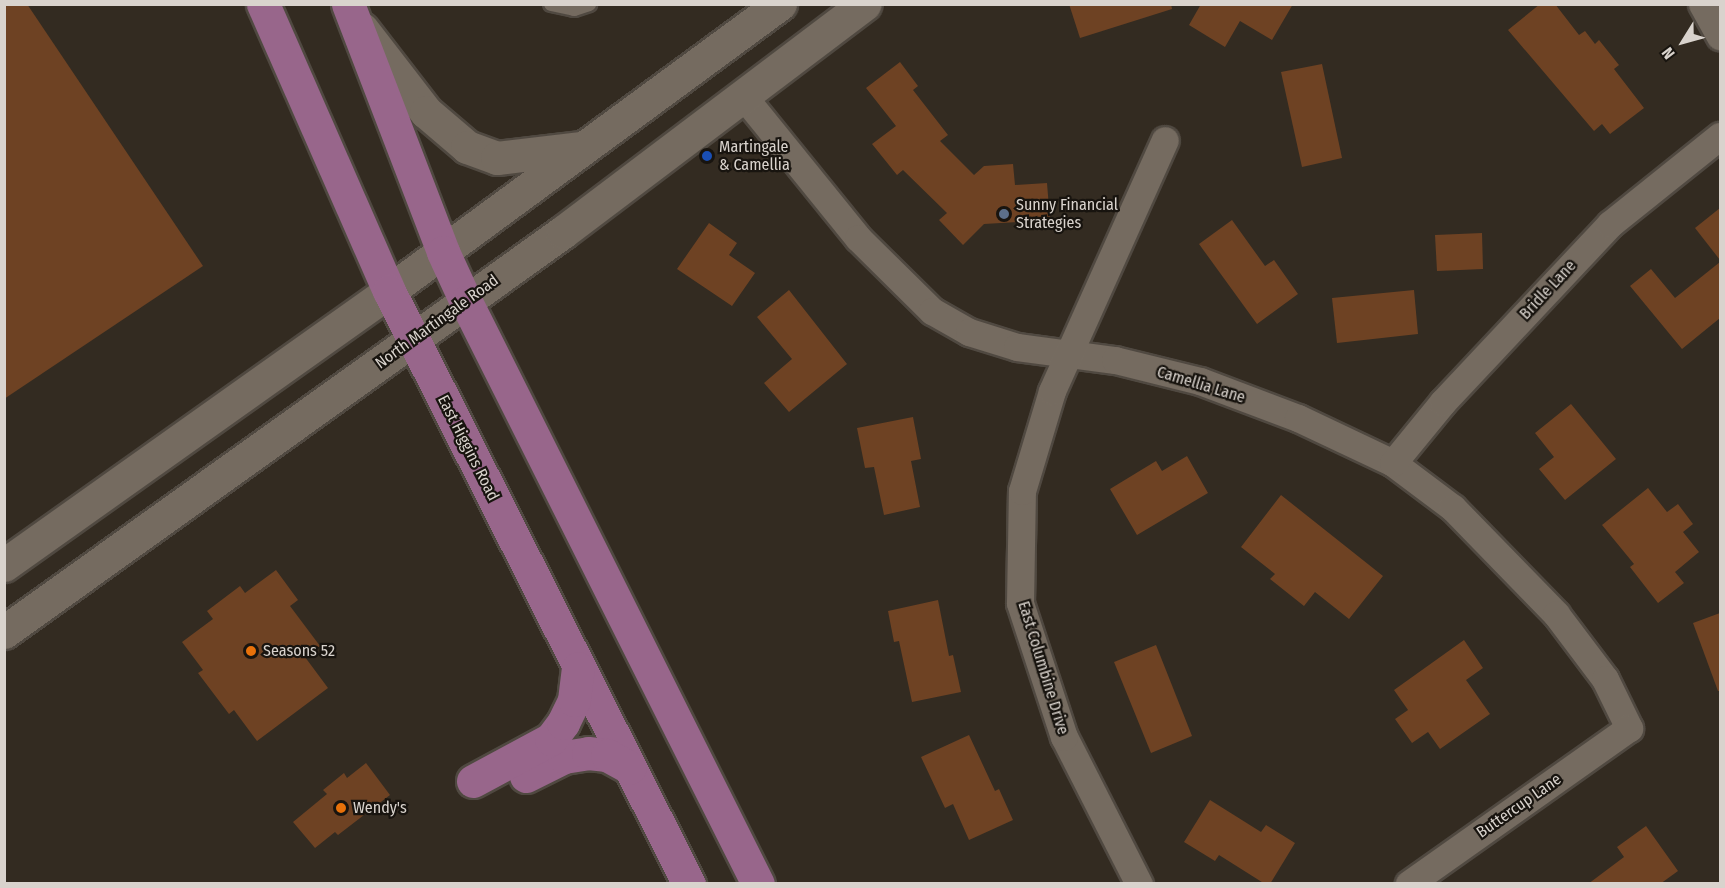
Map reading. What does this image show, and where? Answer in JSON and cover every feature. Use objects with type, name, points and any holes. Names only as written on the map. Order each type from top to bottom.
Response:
[{"type":"main road","name":"East Higgins Road","points":[[263,4],[389,291],[689,884]]},
{"type":"main road","points":[[351,11],[443,252],[466,302],[758,884]]},
{"type":"main road","points":[[578,668],[574,700],[563,723],[550,739],[477,790],[564,757],[596,753],[613,758],[630,768]]},
{"type":"street","points":[[4,565],[443,252],[780,4]]},
{"type":"street","name":"North Martingale Road","points":[[4,632],[414,340],[744,97],[864,4]]},
{"type":"street","points":[[1702,4],[1720,34]]},
{"type":"street","points":[[351,11],[426,112],[467,147],[497,158],[524,157],[585,147]]},
{"type":"street","name":"Camellia Lane","points":[[744,97],[858,237],[932,311],[969,332],[1017,347],[1115,360],[1200,381],[1298,418],[1393,463],[1453,508],[1556,614],[1605,679],[1629,728]]},
{"type":"street","name":"Bridle Lane","points":[[1393,463],[1443,402],[1610,224],[1720,136]]},
{"type":"street","name":"East Columbine Drive","points":[[1138,884],[1064,737],[1020,603],[1022,491],[1052,391],[1066,355],[1165,140]]},
{"type":"street","name":"Buttercup Lane","points":[[1409,884],[1629,728]]},
{"type":"lane","points":[[551,4],[574,9],[589,4]]},
{"type":"building","points":[[4,4],[27,4],[203,266],[4,399]]},
{"type":"building","points":[[1069,4],[1171,4],[1172,9],[1080,38]]},
{"type":"building","points":[[1201,4],[1293,4],[1272,40],[1240,21],[1225,47],[1189,25]]},
{"type":"building","points":[[1540,4],[1555,4],[1579,35],[1585,31],[1595,44],[1599,40],[1619,65],[1614,69],[1644,108],[1610,134],[1602,124],[1594,131],[1508,30]]},
{"type":"building","points":[[900,62],[918,86],[913,90],[948,135],[940,141],[974,175],[984,166],[1013,164],[1015,185],[1047,183],[1050,220],[984,224],[963,245],[939,220],[947,213],[903,170],[897,175],[872,144],[896,126],[866,88]]},
{"type":"building","points":[[1322,64],[1342,158],[1302,167],[1281,72]]},
{"type":"building","points":[[1720,208],[1720,260],[1695,228]]},
{"type":"building","points":[[1232,220],[1265,266],[1274,260],[1298,294],[1257,324],[1199,244]]},
{"type":"building","points":[[709,223],[737,243],[729,255],[755,273],[732,306],[677,269]]},
{"type":"building","points":[[1482,233],[1483,269],[1437,271],[1435,235]]},
{"type":"building","points":[[1720,262],[1720,318],[1682,349],[1630,286],[1651,269],[1675,298]]},
{"type":"building","points":[[789,290],[847,364],[789,412],[764,383],[792,359],[757,317]]},
{"type":"building","points":[[1414,290],[1418,334],[1337,343],[1332,298]]},
{"type":"building","points":[[1571,404],[1616,459],[1565,500],[1539,469],[1554,457],[1535,433]]},
{"type":"building","points":[[913,417],[921,459],[911,461],[920,507],[884,515],[874,467],[865,468],[857,428]]},
{"type":"building","points":[[1187,456],[1208,493],[1137,535],[1110,489],[1156,461],[1162,471]]},
{"type":"building","points":[[1648,488],[1667,512],[1678,504],[1693,524],[1683,532],[1699,552],[1675,572],[1684,583],[1658,603],[1630,567],[1634,564],[1602,525]]},
{"type":"building","points":[[1281,495],[1383,576],[1349,619],[1315,592],[1304,606],[1270,579],[1275,574],[1241,547]]},
{"type":"building","name":"Seasons 52","points":[[276,570],[298,600],[290,606],[320,646],[305,657],[328,688],[257,741],[234,710],[229,714],[198,673],[203,670],[182,642],[213,619],[207,611],[240,586],[245,593]]},
{"type":"building","points":[[938,600],[949,656],[953,655],[961,692],[912,702],[899,641],[894,642],[888,611]]},
{"type":"building","points":[[1720,613],[1720,691],[1718,691],[1693,623]]},
{"type":"building","points":[[1464,640],[1483,668],[1466,680],[1490,714],[1440,749],[1428,732],[1412,743],[1395,719],[1408,710],[1394,690]]},
{"type":"building","points":[[1156,645],[1192,736],[1151,753],[1114,662]]},
{"type":"building","points":[[969,735],[995,791],[999,789],[1013,820],[969,840],[953,804],[945,808],[921,757]]},
{"type":"building","name":"Wendy's","points":[[366,763],[390,795],[338,835],[335,832],[315,848],[293,822],[327,794],[323,790],[344,773],[347,778]]},
{"type":"building","points":[[1210,800],[1261,832],[1266,825],[1295,843],[1270,884],[1265,884],[1219,855],[1215,861],[1184,842]]},
{"type":"building","points":[[1646,826],[1678,871],[1660,884],[1588,884],[1624,857],[1617,847]]},
{"type":"place","name":"Martingale & Camellia","points":[[707,156]]},
{"type":"place","name":"Sunny Financial Strategies","points":[[1004,214]]},
{"type":"place","name":"Seasons 52","points":[[251,651]]},
{"type":"place","name":"Wendy's","points":[[341,808]]}]
